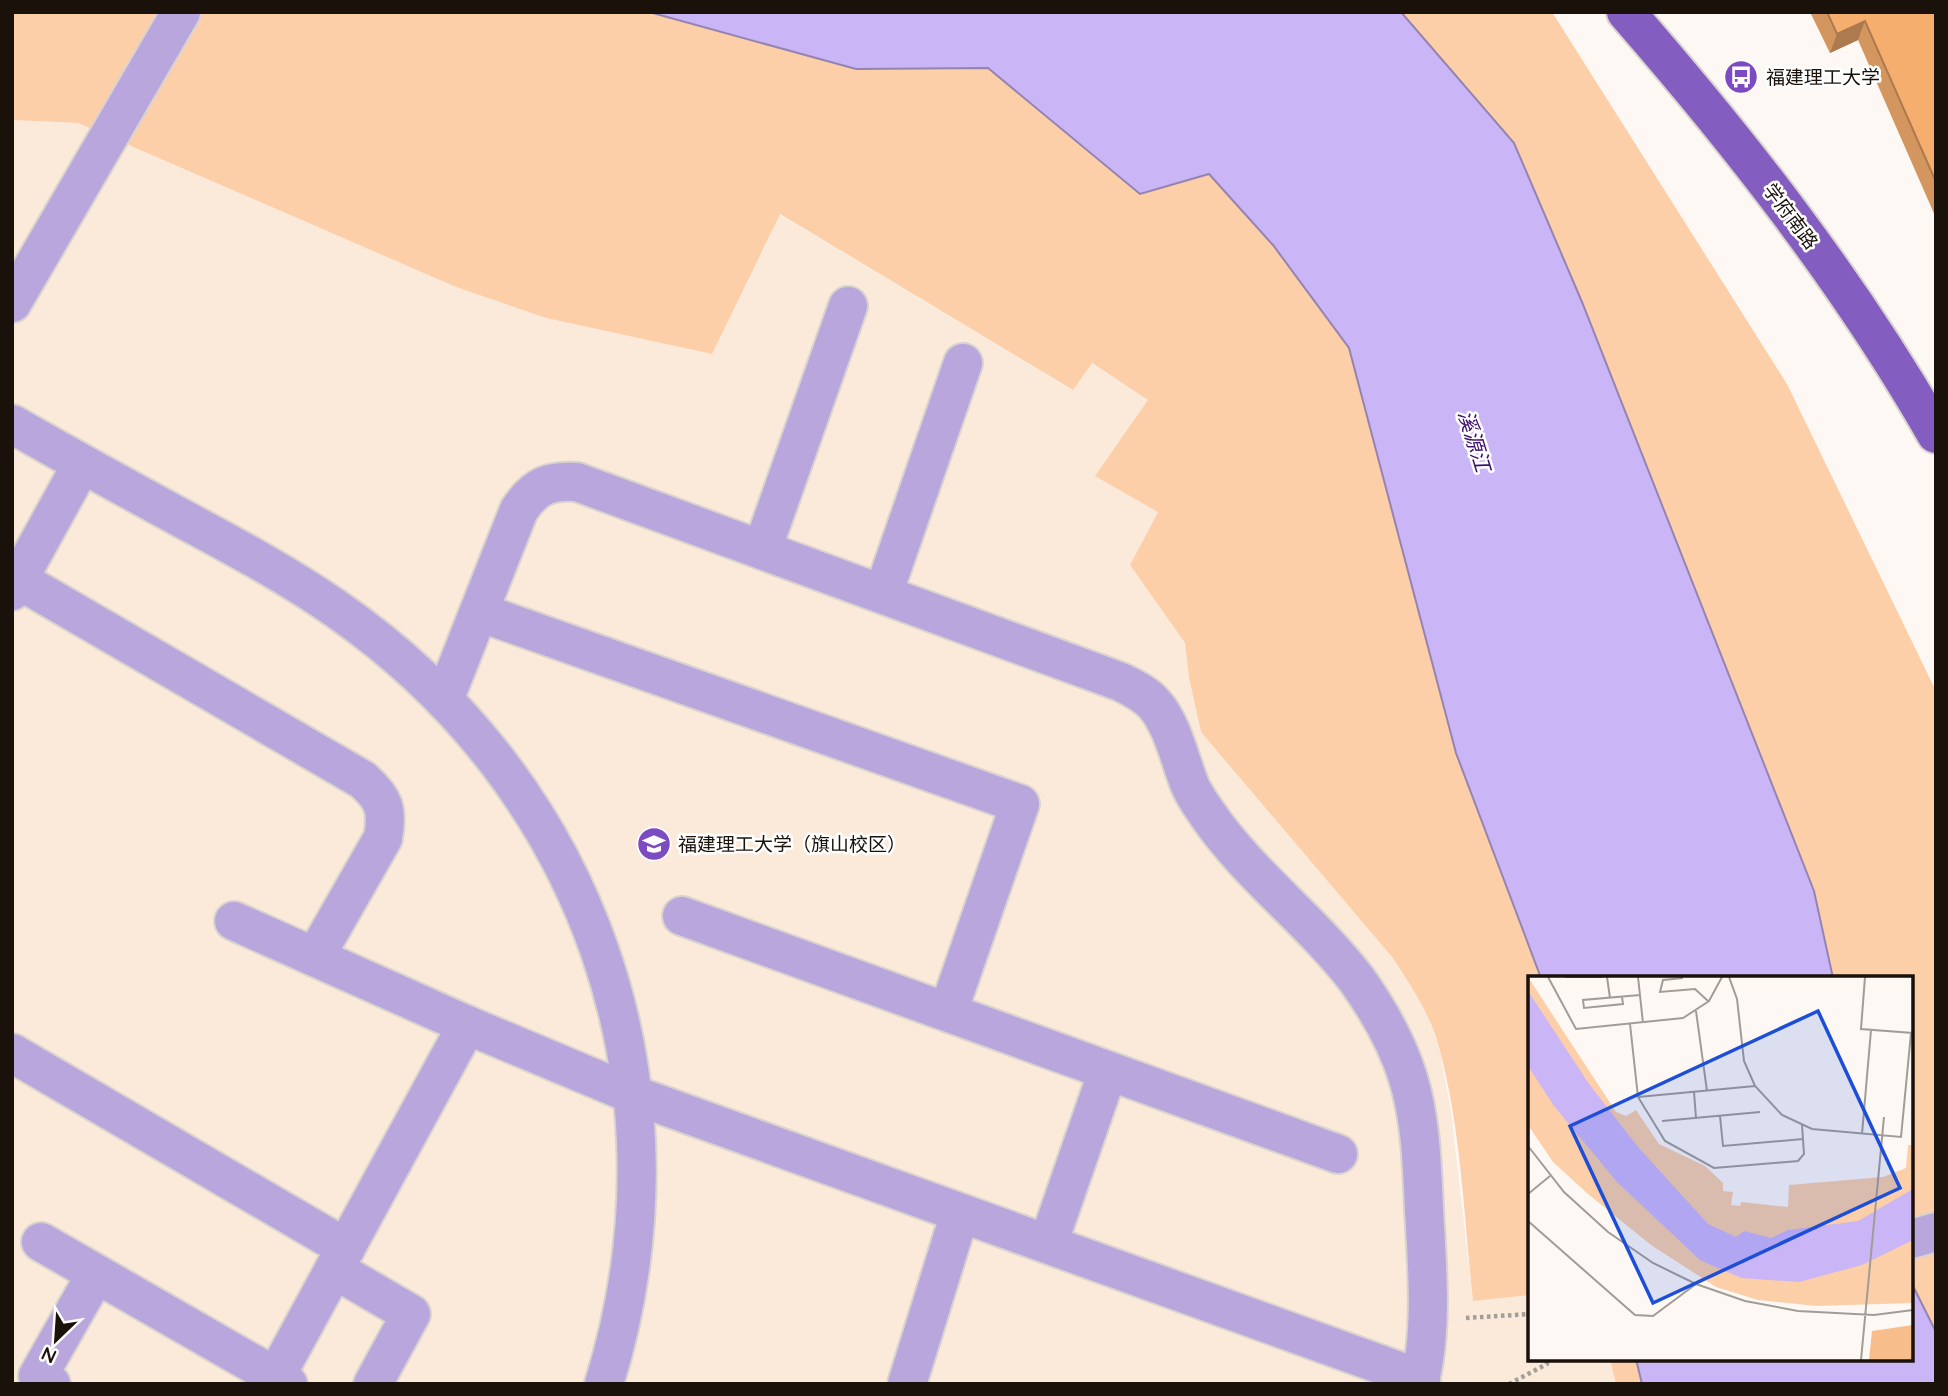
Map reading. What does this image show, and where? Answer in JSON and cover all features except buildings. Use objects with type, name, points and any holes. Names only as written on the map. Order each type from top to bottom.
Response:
[{"type":"main road","name":"学府南路","points":[[1626,12],[1719,120],[1825,260],[1880,341],[1936,434]]},
{"type":"street","points":[[12,303],[181,12]]},
{"type":"street","points":[[762,550],[848,306]]},
{"type":"street","points":[[883,594],[963,363]]},
{"type":"street","points":[[12,424],[275,569],[390,650],[444,699],[481,739],[544,827],[587,915],[607,973],[621,1025],[634,1095],[638,1157],[635,1244],[614,1353],[604,1384]]},
{"type":"street","points":[[82,464],[14,582],[363,780],[377,793],[385,807],[383,838],[315,957]]},
{"type":"street","points":[[234,921],[467,1025],[634,1095],[1420,1381],[1427,1320],[1428,1276],[1421,1156],[1409,1081],[1397,1049],[1380,1012],[1355,978],[1322,938],[1231,845],[1208,815],[1190,787],[1157,707],[1142,693],[1121,682],[577,482],[560,481],[544,485],[528,496],[519,510],[444,699]]},
{"type":"street","points":[[480,612],[1020,804],[948,1012]]},
{"type":"street","points":[[681,916],[1338,1154]]},
{"type":"street","points":[[41,1242],[272,1379],[467,1025]]},
{"type":"street","points":[[12,1053],[340,1258],[411,1314],[373,1384]]},
{"type":"street","points":[[1048,1244],[1108,1071]]},
{"type":"street","points":[[907,1384],[960,1213]]},
{"type":"street","points":[[1913,1238],[1936,1232]]},
{"type":"street","points":[[51,1384],[38,1376],[96,1274]]},
{"type":"path","points":[[1427,1320],[1528,1314]]},
{"type":"path","points":[[1509,1384],[1547,1364],[1547,1361]]},
{"type":"shaded area","points":[[12,12],[1552,12],[1787,384],[1936,691],[1936,1384],[1616,1384],[1610,1361],[1913,1361],[1913,976],[1528,976],[1528,1295],[1473,1301],[1452,1109],[1431,1023],[1392,957],[1201,732],[1189,678],[1185,643],[1130,565],[1158,512],[1095,476],[1148,400],[1092,363],[1073,390],[780,214],[712,354],[546,318],[456,287],[78,123],[12,120]]},
{"type":"shaded area","name":"福建理工大学（旗山校区）","points":[[12,120],[78,123],[456,287],[546,318],[711,354],[779,214],[1072,390],[1091,363],[1149,400],[1158,512],[1130,565],[1185,643],[1189,678],[1201,732],[1392,957],[1413,987],[1427,1015],[1439,1046],[1451,1111],[1473,1301],[1528,1295],[1528,1361],[1610,1361],[1616,1384],[12,1384]]},
{"type":"water","name":"溪源江","points":[[649,12],[1401,12],[1514,143],[1582,302],[1814,891],[1833,976],[1540,976],[1456,753],[1349,348],[1273,245],[1209,174],[1140,194],[988,68],[856,69]]},
{"type":"water","points":[[1913,1286],[1936,1332],[1936,1384],[1642,1384],[1636,1361],[1913,1361]]},
{"type":"place","name":"福建理工大学","points":[[1741,77]]},
{"type":"place","name":"福建理工大学（旗山校区）","points":[[654,844]]}]
